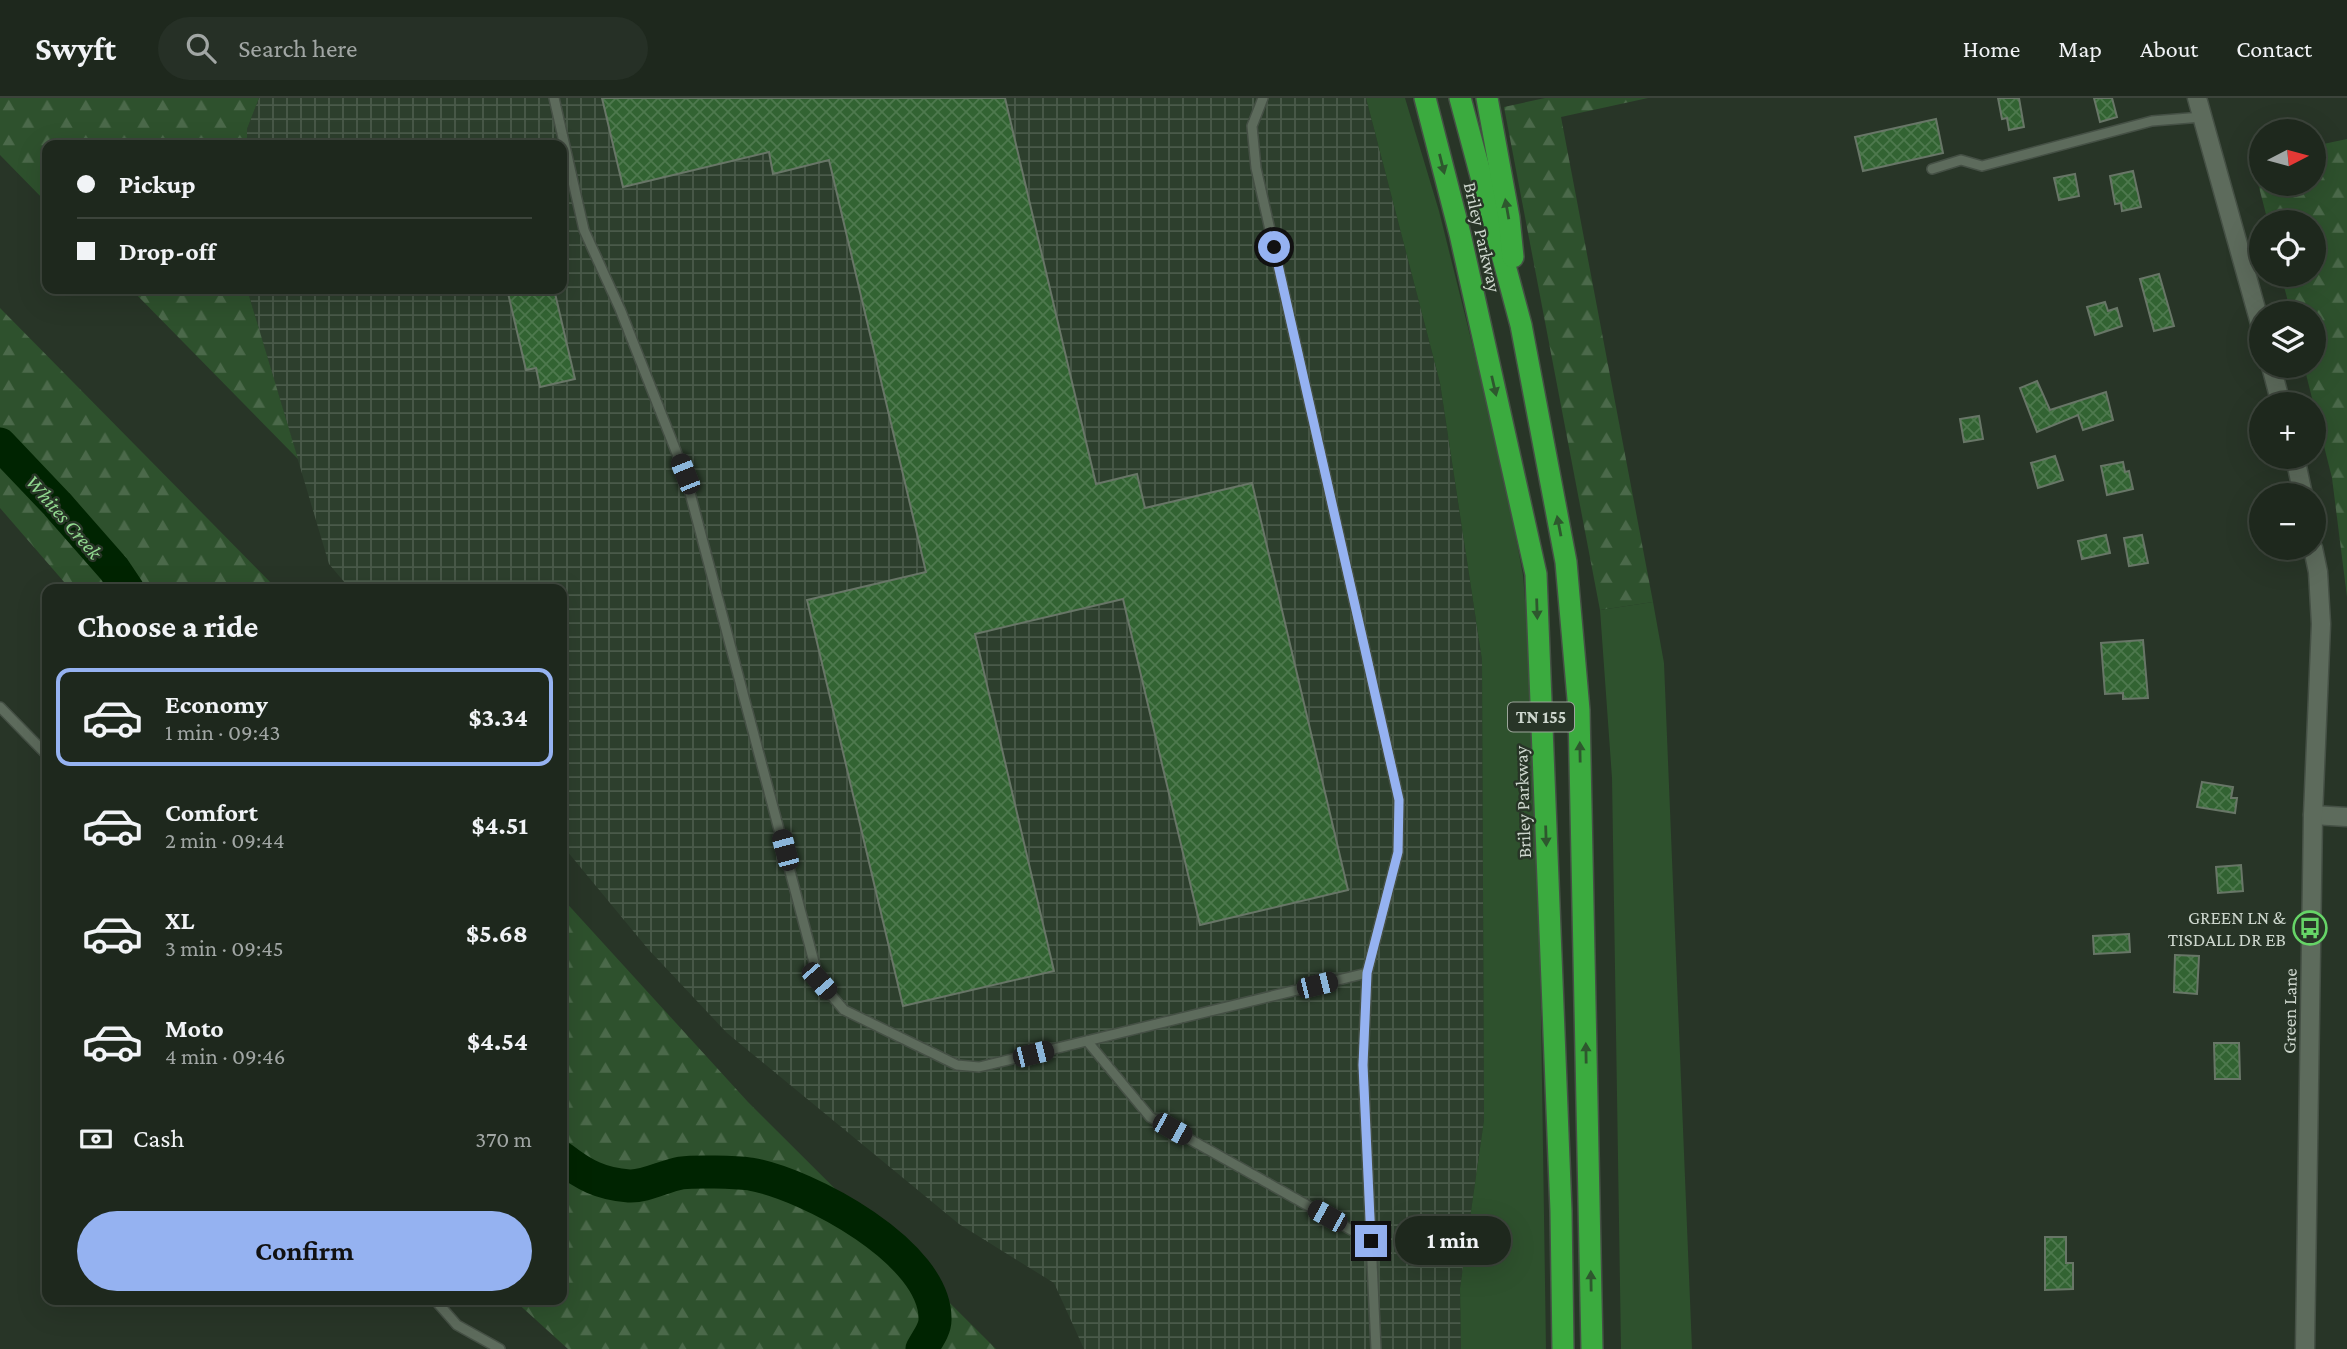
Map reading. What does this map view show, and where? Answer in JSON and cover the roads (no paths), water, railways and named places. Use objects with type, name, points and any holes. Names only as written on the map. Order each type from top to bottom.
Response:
[{"type":"highway","name":"Briley Parkway","points":[[1425,98],[1463,248],[1536,574],[1561,1212],[1563,1349]]},
{"type":"highway","name":"Briley Parkway","points":[[1460,98],[1521,325],[1566,562],[1579,710],[1592,1349]]},
{"type":"highway","points":[[1487,98],[1509,218],[1521,325]]},
{"type":"street","points":[[2197,98],[2254,301]]},
{"type":"street","name":"Green Lane","points":[[2305,1349],[2313,815],[2321,624],[2316,560]]},
{"type":"street","points":[[2313,815],[2347,817]]},
{"type":"lane","points":[[554,98],[564,140]]},
{"type":"lane","points":[[1264,98],[1252,126],[1256,168],[1399,800],[1398,852],[1367,973],[1363,1065],[1376,1349]]},
{"type":"lane","points":[[1931,169],[1961,160],[1982,166],[2152,121],[2202,117]]},
{"type":"lane","points":[[567,155],[584,230],[620,309],[685,474],[819,981],[844,1010],[957,1065],[979,1067],[1367,973]]},
{"type":"lane","points":[[0,707],[42,750]]},
{"type":"lane","points":[[1087,1041],[1150,1117],[1371,1241]]},
{"type":"lane","points":[[439,1305],[457,1325],[500,1349]]},
{"type":"waterway","name":"Whites Creek","points":[[0,444],[57,504],[124,584]]},
{"type":"waterway","name":"Whites Creek","points":[[567,1161],[593,1178],[629,1186],[681,1173],[750,1174],[775,1180],[835,1207],[893,1247],[915,1270],[930,1295],[935,1320],[922,1349]]},
{"type":"place","name":"GREEN LN & TISDALL DR EB","points":[[2310,928]]}]
